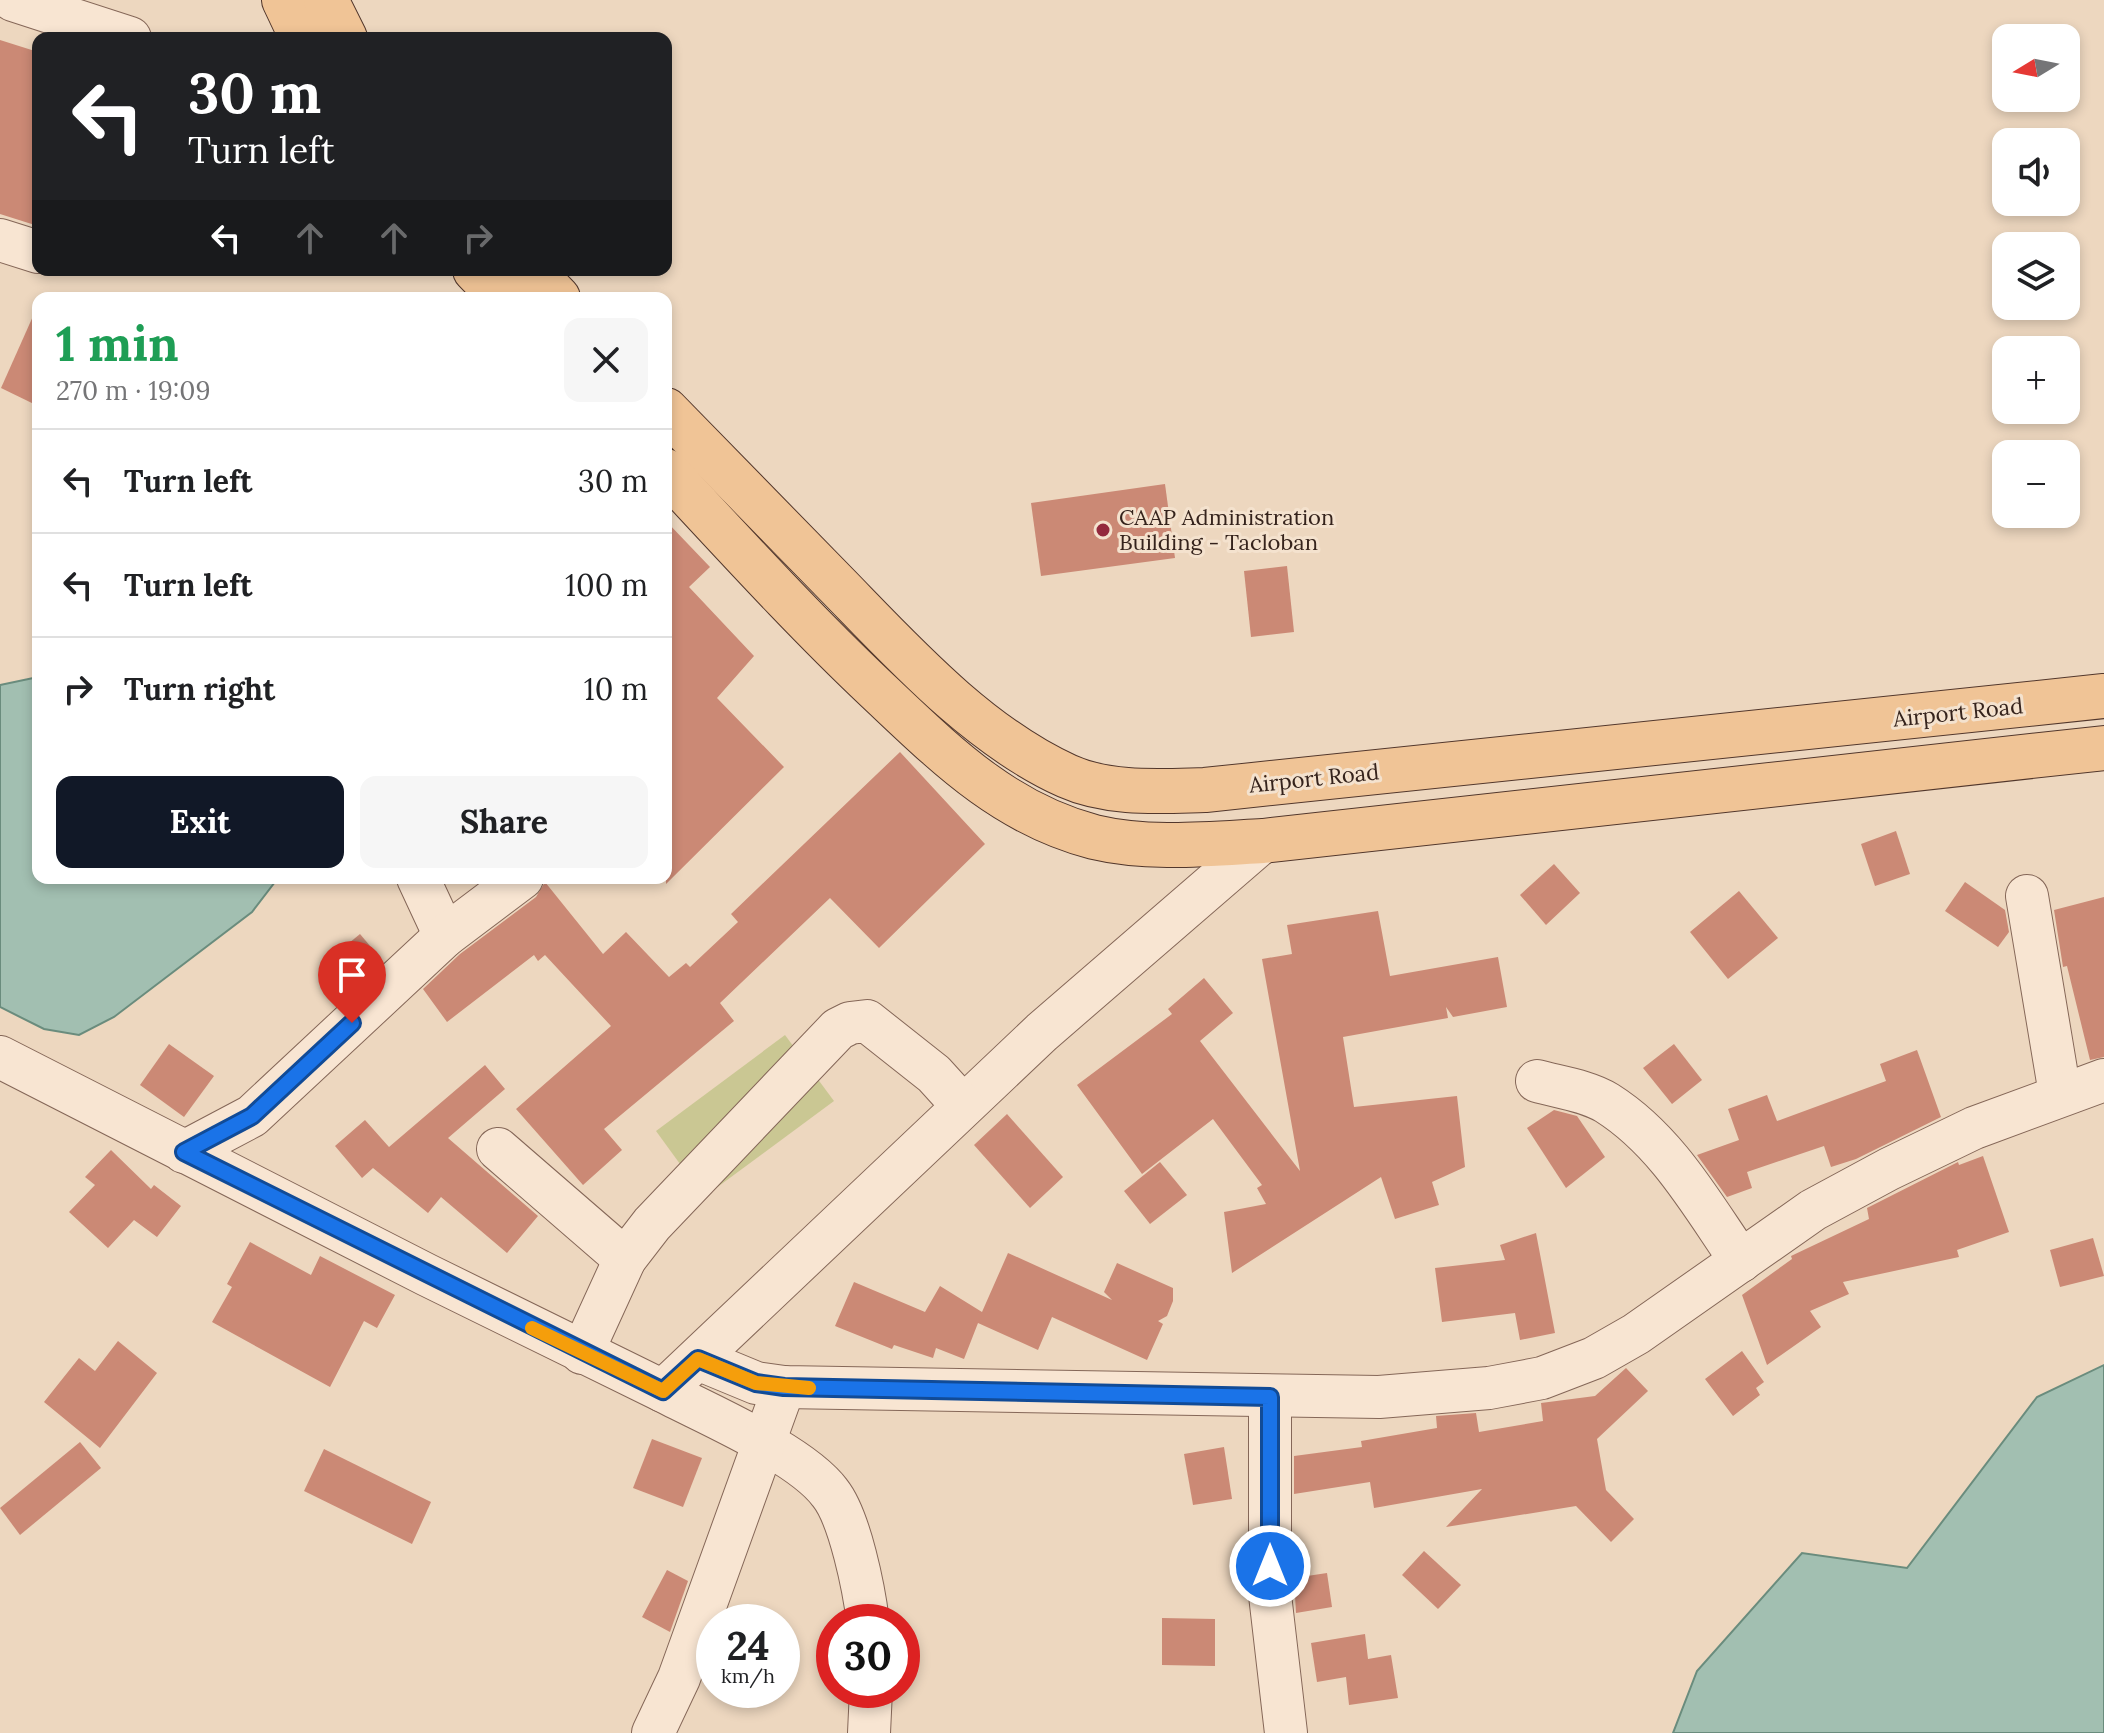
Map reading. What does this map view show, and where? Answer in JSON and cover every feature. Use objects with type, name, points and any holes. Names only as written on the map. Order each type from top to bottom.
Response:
[{"type":"main road","points":[[284,0],[299,32]]},
{"type":"main road","points":[[326,0],[342,32]]},
{"type":"main road","points":[[481,276],[496,292]]},
{"type":"main road","points":[[537,276],[552,292]]},
{"type":"main road","name":"Airport Road","points":[[672,416],[872,621],[960,705],[1030,756],[1068,777],[1104,787],[1205,790],[2104,696]]},
{"type":"main road","points":[[672,477],[837,652],[974,779],[1051,823],[1096,837],[1147,844],[1263,841],[2104,748]]},
{"type":"main road","points":[[1258,784],[1263,841]]},
{"type":"main road","points":[[1096,837],[1104,787]]},
{"type":"street","points":[[13,0],[112,32]]},
{"type":"street","points":[[0,240],[32,250]]},
{"type":"street","points":[[663,1391],[1053,1023],[1263,841]]},
{"type":"street","points":[[421,884],[445,936]]},
{"type":"street","points":[[184,1152],[252,1116],[445,936],[514,884]]},
{"type":"street","points":[[2027,896],[2060,1094]]},
{"type":"street","points":[[582,1353],[625,1259],[685,1189],[838,1029],[850,1023],[867,1021],[934,1074],[963,1106]]},
{"type":"street","points":[[0,1057],[582,1353],[663,1391],[809,1469],[833,1495],[850,1537],[864,1604]]},
{"type":"street","points":[[698,1359],[756,1383],[784,1387],[1270,1397],[1431,1394],[1542,1378],[1594,1358],[1636,1334],[1813,1210],[1889,1169],[1974,1128],[2104,1080]]},
{"type":"street","points":[[1537,1081],[1605,1102],[1640,1129],[1676,1166],[1741,1261]]},
{"type":"street","points":[[498,1149],[625,1259]]},
{"type":"street","points":[[653,1733],[679,1678],[784,1387]]},
{"type":"street","points":[[1270,1397],[1270,1595],[1286,1733]]},
{"type":"street","points":[[869,1733],[870,1708]]},
{"type":"shaded area","points":[[32,678],[32,884],[273,884],[252,912],[114,1017],[79,1035],[44,1029],[0,1007],[0,685]]},
{"type":"shaded area","points":[[785,1035],[834,1101],[704,1197],[656,1131]]},
{"type":"shaded area","points":[[2104,1365],[2104,1733],[1673,1733],[1697,1671],[1802,1553],[1907,1568],[2037,1397]]},
{"type":"building","points":[[0,40],[32,50],[32,224],[0,214]]},
{"type":"building","points":[[32,318],[32,403],[1,388]]},
{"type":"building","name":"CAAP Administration Building - Tacloban","points":[[1165,484],[1175,558],[1041,576],[1031,503]]},
{"type":"building","points":[[672,527],[710,567],[689,587],[754,656],[717,698],[784,767],[672,878]]},
{"type":"building","points":[[1287,566],[1294,632],[1251,637],[1244,571]]},
{"type":"building","points":[[900,752],[985,844],[879,948],[830,898],[720,1003],[734,1021],[604,1129],[622,1150],[583,1185],[516,1109],[611,1026],[545,955],[538,961],[534,955],[447,1022],[423,989],[460,954],[536,897],[544,884],[603,954],[626,932],[669,977],[686,963],[690,967],[738,922],[731,914]]},
{"type":"building","points":[[1896,831],[1910,874],[1875,886],[1861,844]]},
{"type":"building","points":[[1554,864],[1580,893],[1546,925],[1520,895]]},
{"type":"building","points":[[1965,882],[2005,910],[2009,932],[1998,947],[1945,911]]},
{"type":"building","points":[[1739,891],[1778,938],[1728,979],[1690,932]]},
{"type":"building","points":[[2104,897],[2104,1057],[2090,1060],[2067,966],[2063,967],[2054,910]]},
{"type":"building","points":[[1378,911],[1390,976],[1498,957],[1507,1007],[1453,1017],[1446,1007],[1448,1018],[1343,1037],[1354,1107],[1457,1096],[1465,1167],[1432,1182],[1439,1205],[1395,1219],[1381,1177],[1232,1273],[1224,1212],[1266,1204],[1257,1188],[1262,1185],[1213,1119],[1142,1174],[1077,1085],[1172,1014],[1168,1009],[1204,978],[1233,1013],[1200,1041],[1300,1171],[1262,959],[1292,954],[1287,925]]},
{"type":"building","points":[[360,934],[381,959],[343,992],[321,966]]},
{"type":"building","points":[[169,1044],[214,1076],[184,1117],[140,1085]]},
{"type":"building","points":[[1674,1044],[1702,1080],[1672,1104],[1643,1068]]},
{"type":"building","points":[[1917,1050],[1941,1117],[1856,1159],[1831,1167],[1824,1146],[1747,1172],[1752,1188],[1727,1197],[1697,1155],[1739,1140],[1728,1109],[1767,1095],[1777,1121],[1886,1081],[1880,1064]]},
{"type":"building","points":[[485,1065],[505,1089],[448,1138],[538,1216],[507,1253],[441,1197],[428,1213],[373,1168],[362,1178],[335,1146],[365,1120],[389,1147]]},
{"type":"building","points":[[1554,1110],[1577,1116],[1605,1157],[1566,1188],[1527,1128]]},
{"type":"building","points":[[1007,1114],[1063,1177],[1030,1208],[974,1145]]},
{"type":"building","points":[[111,1150],[151,1189],[154,1185],[181,1206],[157,1237],[134,1220],[108,1248],[69,1212],[95,1185],[85,1177]]},
{"type":"building","points":[[1983,1156],[2009,1232],[1957,1250],[1959,1257],[1843,1282],[1849,1294],[1810,1311],[1821,1327],[1767,1365],[1742,1295],[1792,1259],[1791,1256],[1869,1219],[1867,1208],[1958,1162],[1959,1165]]},
{"type":"building","points":[[1160,1162],[1187,1195],[1150,1224],[1124,1191]]},
{"type":"building","points":[[1536,1233],[1555,1333],[1520,1340],[1515,1313],[1442,1322],[1435,1268],[1505,1260],[1500,1245]]},
{"type":"building","points":[[2093,1238],[2104,1276],[2060,1287],[2050,1250]]},
{"type":"building","points":[[250,1242],[311,1275],[320,1256],[395,1295],[377,1328],[364,1321],[330,1387],[212,1322],[232,1287],[227,1284]]},
{"type":"building","points":[[1008,1253],[1112,1300],[1104,1292],[1117,1263],[1173,1288],[1173,1301],[1167,1316],[1158,1321],[1163,1324],[1147,1360],[1052,1317],[1038,1350],[978,1323],[964,1359],[936,1348],[933,1358],[894,1345],[892,1349],[835,1326],[854,1282],[925,1312],[940,1286],[982,1312]]},
{"type":"building","points":[[118,1341],[157,1373],[100,1448],[44,1402],[79,1358],[95,1371]]},
{"type":"building","points":[[1742,1351],[1764,1382],[1756,1388],[1760,1395],[1733,1416],[1705,1379]]},
{"type":"building","points":[[1626,1368],[1648,1391],[1597,1439],[1606,1490],[1634,1519],[1611,1542],[1576,1506],[1446,1527],[1482,1489],[1374,1508],[1370,1482],[1294,1494],[1294,1456],[1362,1447],[1361,1441],[1437,1428],[1436,1416],[1476,1413],[1479,1432],[1543,1421],[1541,1403],[1595,1396]]},
{"type":"building","points":[[652,1439],[702,1458],[683,1507],[633,1488]]},
{"type":"building","points":[[80,1442],[101,1468],[20,1535],[0,1508]]},
{"type":"building","points":[[1224,1447],[1232,1499],[1193,1505],[1184,1454]]},
{"type":"building","points":[[324,1449],[431,1502],[412,1544],[304,1491]]},
{"type":"building","points":[[1424,1551],[1461,1585],[1438,1609],[1402,1575]]},
{"type":"building","points":[[667,1570],[688,1581],[670,1632],[642,1617]]},
{"type":"building","points":[[1327,1573],[1332,1607],[1296,1613],[1294,1578]]},
{"type":"building","points":[[1162,1618],[1215,1619],[1215,1666],[1162,1665]]},
{"type":"building","points":[[1365,1634],[1368,1659],[1391,1655],[1398,1698],[1349,1705],[1346,1677],[1317,1682],[1311,1643]]},
{"type":"slow traffic","points":[[532,1328],[663,1391],[698,1359],[756,1383],[809,1388]]},
{"type":"place","name":"CAAP Administration Building - Tacloban","points":[[1103,530]]},
{"type":"route","points":[[352,1023],[252,1116],[184,1152],[663,1391],[698,1359],[756,1383],[784,1387],[1270,1397],[1270,1566]]}]
